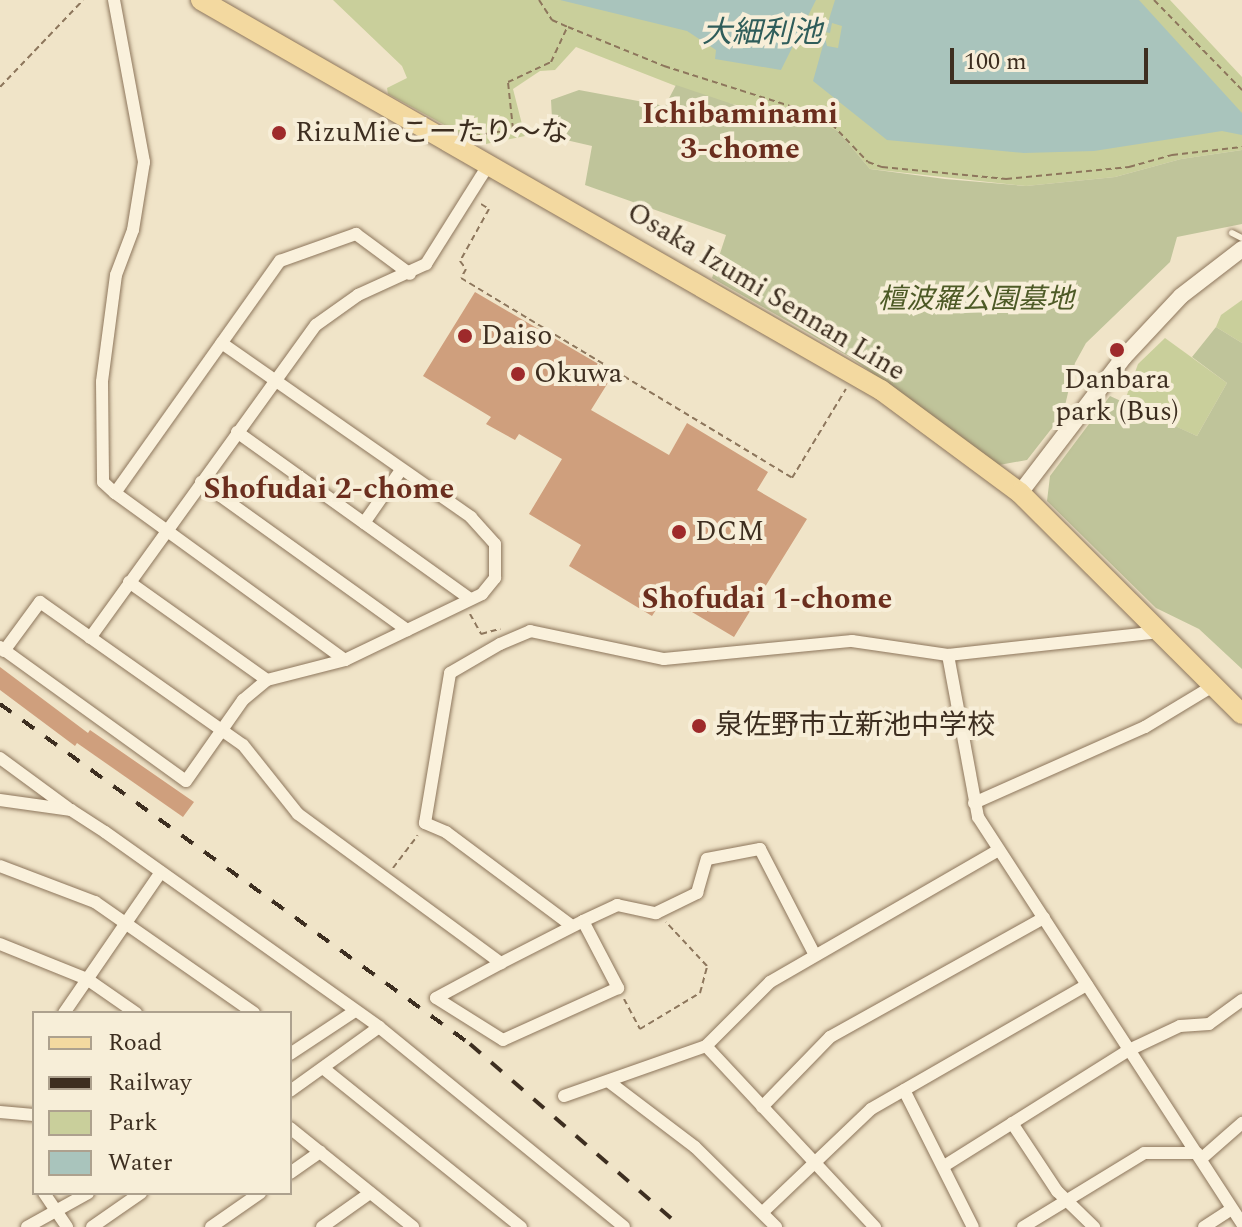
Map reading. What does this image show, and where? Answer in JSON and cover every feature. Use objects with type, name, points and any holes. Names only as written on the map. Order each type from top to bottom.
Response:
[{"type":"main road","name":"Osaka Izumi Sennan Line","points":[[201,0],[489,164],[789,341],[854,373],[1020,493],[1088,567],[1163,632],[1242,714]]},
{"type":"street","points":[[114,0],[144,162],[133,230],[110,302],[102,382],[103,482],[166,532],[345,660]]},
{"type":"street","points":[[90,638],[274,380],[335,308],[410,274],[440,250],[489,164]]},
{"type":"street","points":[[115,493],[280,261],[356,234],[410,274]]},
{"type":"street","points":[[1020,493],[1124,357],[1242,249]]},
{"type":"street","points":[[222,343],[471,517],[495,544],[495,578],[467,601],[345,660],[267,680],[243,700],[222,728],[186,781],[2,649],[40,602],[222,728],[243,745],[298,814],[501,963]]},
{"type":"street","points":[[237,432],[467,601]]},
{"type":"street","points":[[364,523],[401,470]]},
{"type":"street","points":[[201,482],[407,630]]},
{"type":"street","points":[[129,582],[267,680]]},
{"type":"street","points":[[815,955],[760,849],[707,859],[697,893],[656,913],[617,905],[578,923],[436,998],[503,1040],[618,988],[578,923],[446,832],[426,824],[450,673],[530,631],[664,659],[852,641],[948,655],[1163,632]]},
{"type":"street","points":[[948,655],[974,803],[999,850],[1242,1224]]},
{"type":"street","points":[[974,803],[1145,727],[1213,686]]},
{"type":"street","points":[[0,758],[379,1027],[624,1227]]},
{"type":"street","points":[[0,800],[71,810]]},
{"type":"street","points":[[564,1096],[706,1046],[770,982],[999,850]]},
{"type":"street","points":[[0,866],[61,887],[127,922],[251,1011]]},
{"type":"street","points":[[65,1011],[161,872]]},
{"type":"street","points":[[762,1107],[830,1037],[1044,918]]},
{"type":"street","points":[[0,944],[87,979],[133,1011]]},
{"type":"street","points":[[764,1211],[871,1109],[1087,985]]},
{"type":"street","points":[[944,1166],[1129,1050],[1180,1026],[1209,1024],[1242,1000]]},
{"type":"street","points":[[293,1046],[355,1011]]},
{"type":"street","points":[[292,1090],[379,1027]]},
{"type":"street","points":[[706,1046],[875,1227]]},
{"type":"street","points":[[323,1068],[521,1227]]},
{"type":"street","points":[[608,1081],[695,1147],[764,1211],[776,1227]]},
{"type":"street","points":[[904,1090],[973,1227]]},
{"type":"street","points":[[0,1112],[32,1115]]},
{"type":"street","points":[[1012,1123],[1068,1199],[1094,1227]]},
{"type":"street","points":[[1023,1227],[1144,1153],[1199,1156],[1242,1123]]},
{"type":"street","points":[[292,1130],[413,1227]]},
{"type":"street","points":[[292,1172],[320,1152]]},
{"type":"street","points":[[322,1227],[370,1193]]},
{"type":"street","points":[[45,1195],[67,1227]]},
{"type":"street","points":[[27,1227],[56,1215],[85,1195]]},
{"type":"street","points":[[92,1227],[138,1195]]},
{"type":"street","points":[[211,1227],[257,1195]]},
{"type":"street","points":[[1204,1227],[1232,1209]]},
{"type":"lane","points":[[1232,233],[1242,238]]},
{"type":"path","points":[[0,87],[83,0]]},
{"type":"path","points":[[539,0],[552,20],[568,27],[664,66],[825,117],[868,162],[882,167],[1006,179],[1129,167],[1172,155],[1242,147]]},
{"type":"path","points":[[1154,0],[1242,90]]},
{"type":"path","points":[[463,149],[475,136],[513,129],[508,82],[551,62],[568,27]]},
{"type":"path","points":[[470,197],[489,209],[460,261],[466,269],[461,278],[792,478],[854,373]]},
{"type":"path","points":[[467,601],[481,634]]},
{"type":"path","points":[[386,878],[426,824]]},
{"type":"path","points":[[618,988],[640,1029],[700,993],[707,966],[656,913]]},
{"type":"green space","points":[[333,0],[1170,0],[1242,77],[1242,150],[1181,159],[1115,177],[1026,186],[870,169],[838,131],[824,124],[709,99],[576,47],[555,70],[540,71],[513,89],[525,136],[481,145],[388,94],[387,88],[407,78],[402,66]]},
{"type":"green space","name":"檀波羅公園墓地","points":[[676,85],[750,110],[824,124],[838,131],[870,169],[945,179],[1026,186],[1115,177],[1181,159],[1242,150],[1242,224],[1177,237],[1170,262],[1086,343],[1075,363],[1063,414],[1027,460],[999,465],[850,357],[712,278],[726,235],[585,185],[592,146],[553,137],[551,100],[579,90],[665,106]]},
{"type":"green space","points":[[1242,300],[1242,343],[1216,327],[1221,315]]},
{"type":"green space","points":[[1216,327],[1242,343],[1242,669],[1199,629],[1156,608],[1047,501],[1050,476],[1110,396],[1197,436],[1227,383],[1192,357]]},
{"type":"green space","points":[[1165,338],[1227,383],[1197,436],[1124,403],[1138,364]]},
{"type":"water","name":"大細利池","points":[[560,0],[816,0],[781,70],[715,59],[716,50],[687,31]]},
{"type":"water","name":"大細利池","points":[[835,0],[1139,0],[1242,113],[1242,135],[1222,131],[1094,151],[1024,153],[887,140],[813,81],[825,38],[827,46],[838,48],[842,26],[832,23],[830,33],[825,32]]},
{"type":"building","name":"DCM","points":[[475,292],[614,373],[591,410],[669,455],[687,423],[768,472],[757,490],[807,519],[734,637],[665,596],[652,616],[569,566],[581,545],[529,514],[562,459],[519,434],[515,440],[486,424],[491,417],[423,376]]},
{"type":"building","points":[[0,667],[88,733],[90,730],[194,802],[183,817],[77,743],[75,746],[0,690]]},
{"type":"railway","points":[[0,704],[470,1044],[681,1227]]},
{"type":"place","name":"RizuMieこーたり～な","points":[[279,133]]},
{"type":"place","name":"Daiso","points":[[465,336]]},
{"type":"place","name":"Danbara park (Bus)","points":[[1117,350]]},
{"type":"place","name":"Okuwa","points":[[518,374]]},
{"type":"place","name":"DCM","points":[[679,532]]},
{"type":"place","name":"泉佐野市立新池中学校","points":[[699,726]]},
{"type":"district","name":"Ichibaminami 3-chome","points":[[740,131]]},
{"type":"district","name":"Shofudai 2-chome","points":[[329,489]]},
{"type":"district","name":"Shofudai 1-chome","points":[[767,599]]}]
